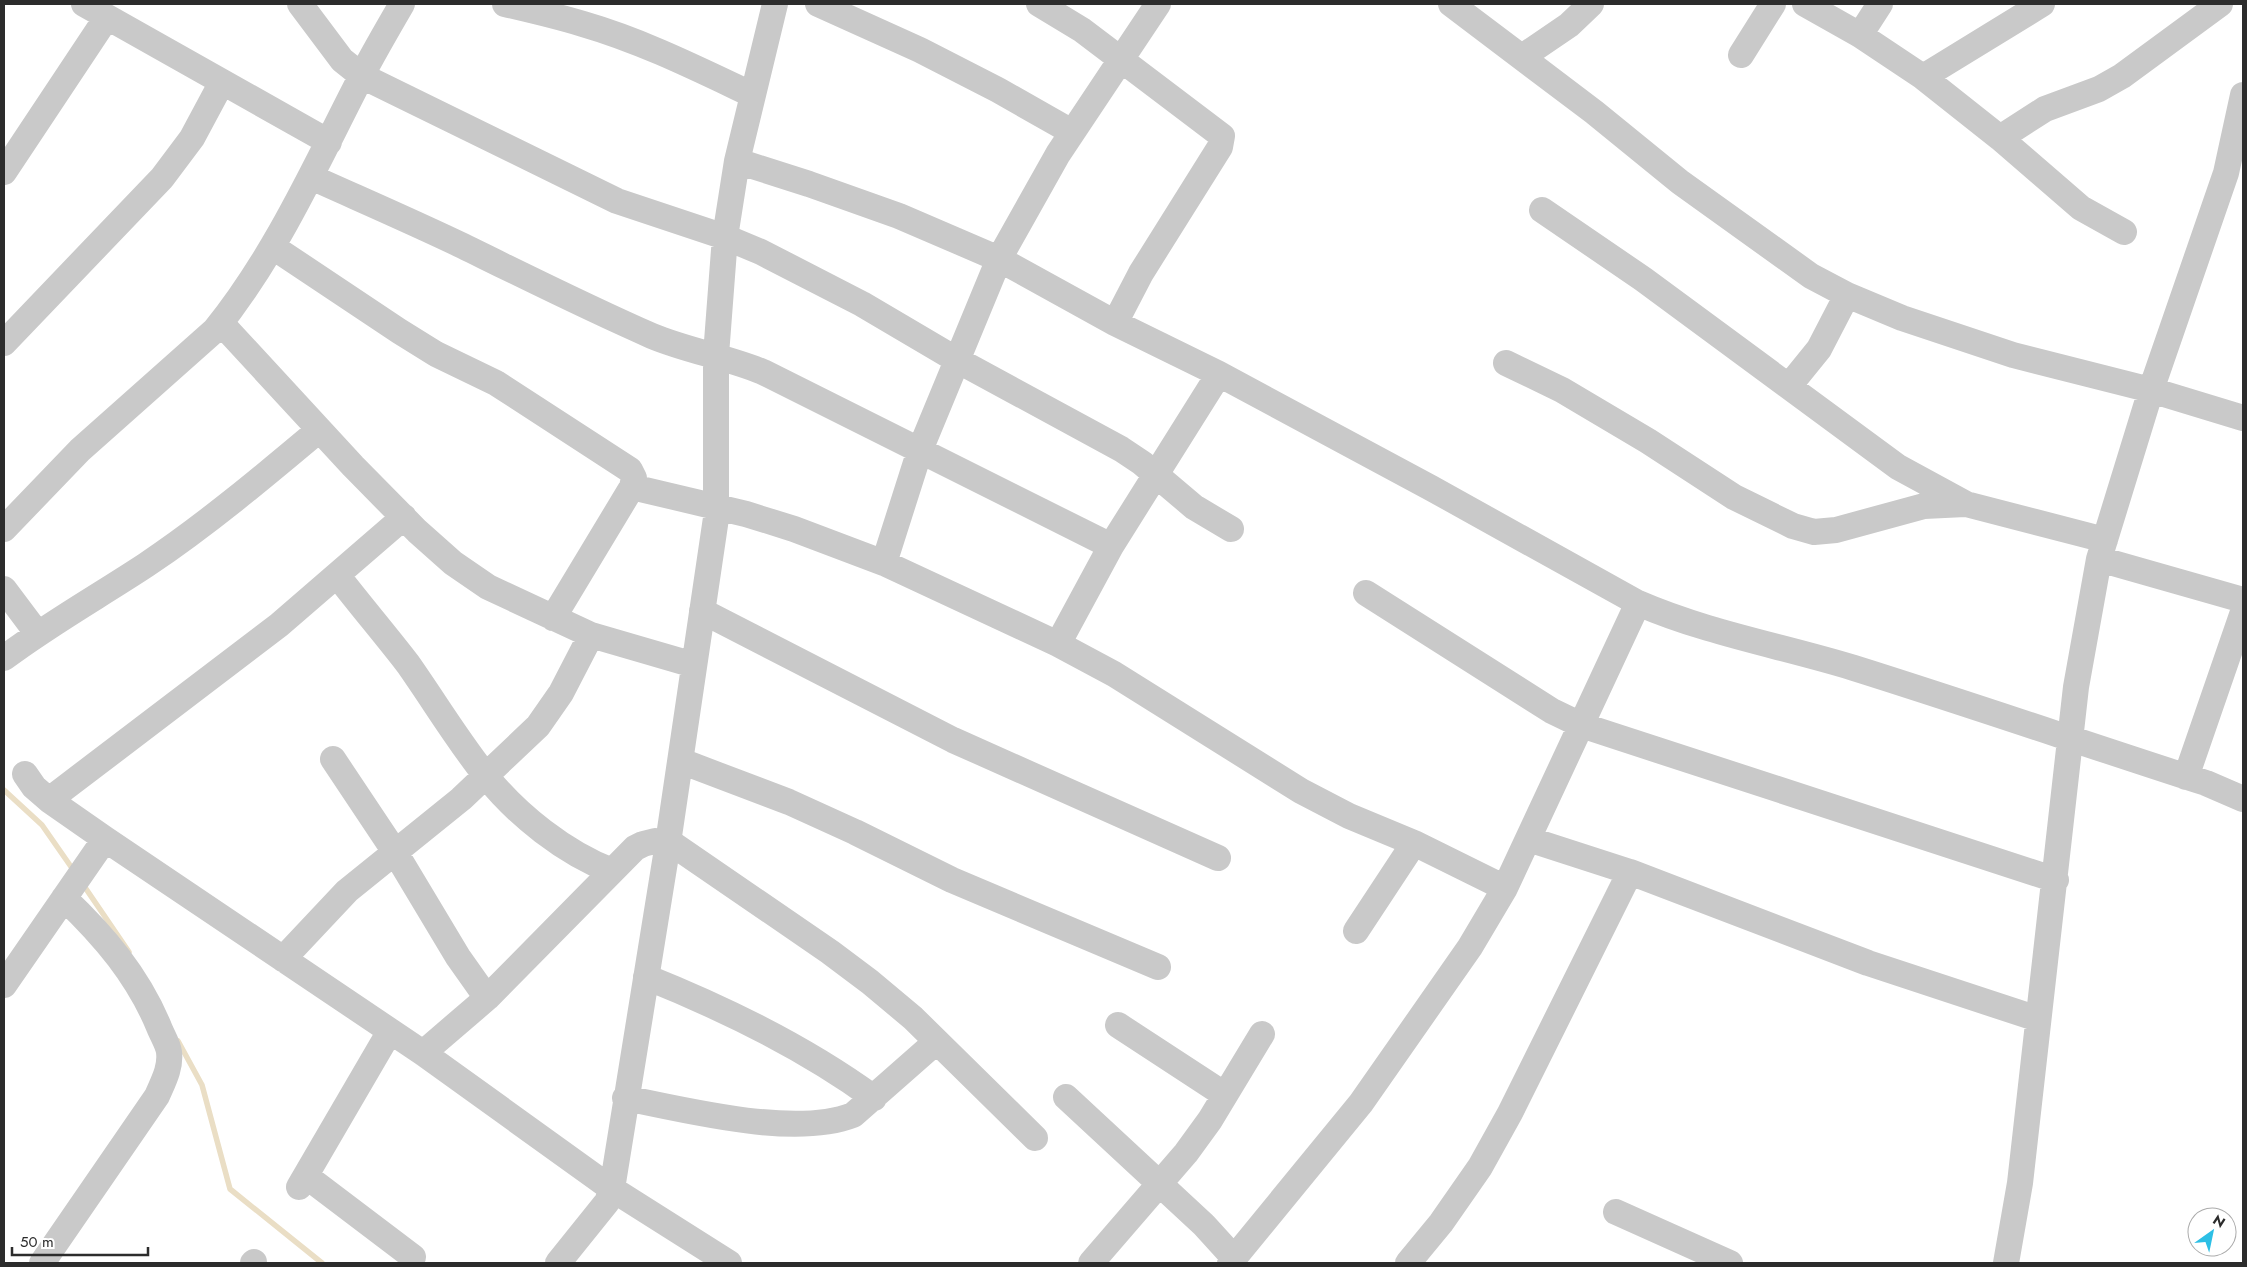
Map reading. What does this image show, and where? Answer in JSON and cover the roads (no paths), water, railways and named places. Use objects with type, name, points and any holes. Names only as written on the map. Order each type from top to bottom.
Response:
[{"type":"street","points":[[84,4],[329,142]]},
{"type":"street","points":[[300,4],[342,60],[362,76],[616,202],[725,237],[761,252],[862,304],[957,360],[1121,449],[1156,474],[1194,507],[1231,529]]},
{"type":"street","points":[[4,529],[80,450],[221,323],[254,278],[273,246],[402,4]]},
{"type":"street","points":[[505,4],[584,24],[628,40],[695,67],[753,95]]},
{"type":"street","points":[[558,1263],[607,1202],[612,1188],[625,1098],[681,761],[716,508],[716,355],[725,237],[737,161],[775,4]]},
{"type":"street","points":[[818,4],[920,50],[998,90],[1072,132]]},
{"type":"street","points":[[1039,4],[1082,30],[1209,124],[1222,136],[1217,152],[1141,273],[1115,324]]},
{"type":"street","points":[[884,563],[920,450],[999,259],[1072,132],[1158,4]]},
{"type":"street","points":[[1452,4],[1594,112],[1680,182],[1811,276],[1847,295],[1902,318],[2013,355],[2151,390],[2243,418]]},
{"type":"street","points":[[1522,57],[1569,25],[1591,4]]},
{"type":"street","points":[[1741,55],[1773,4]]},
{"type":"street","points":[[1805,4],[1860,35],[1923,78],[2000,138],[2081,208],[2124,232]]},
{"type":"street","points":[[1860,35],[1880,4]]},
{"type":"street","points":[[1923,78],[2042,4]]},
{"type":"street","points":[[2000,138],[2045,109],[2099,90],[2122,76],[2220,4]]},
{"type":"street","points":[[4,172],[107,17]]},
{"type":"street","points":[[4,343],[162,178],[192,138],[222,82]]},
{"type":"street","points":[[2006,1263],[2020,1183],[2072,739],[2076,686],[2102,550],[2151,390],[2235,176],[2243,95]]},
{"type":"street","points":[[737,161],[899,216],[999,259],[1115,324],[1219,374],[1431,488],[1638,603],[1702,628],[1852,668],[2072,739],[2243,798]]},
{"type":"street","points":[[311,177],[462,246],[577,303],[654,337],[694,352],[716,355],[737,361],[763,372],[1111,546]]},
{"type":"street","points":[[1542,210],[1642,279],[1898,467],[1966,504],[2243,600]]},
{"type":"street","points":[[273,246],[398,331],[436,354],[496,383],[616,459],[633,474],[632,486],[553,618]]},
{"type":"street","points":[[1789,386],[1819,349],[1847,295]]},
{"type":"street","points":[[221,323],[319,430],[404,518],[453,562],[488,587],[553,618],[591,634],[694,665]]},
{"type":"street","points":[[1506,362],[1562,390],[1648,441],[1734,497],[1793,526],[1814,532],[1836,530],[1924,506],[1966,504]]},
{"type":"street","points":[[1058,644],[1111,546],[1219,374]]},
{"type":"street","points":[[4,658],[36,633],[146,565],[215,516],[319,430]]},
{"type":"street","points":[[632,486],[746,514],[794,528],[884,563],[1058,644],[1114,674],[1301,791],[1348,816],[1414,842],[1505,888]]},
{"type":"street","points":[[49,800],[279,625],[404,518]]},
{"type":"street","points":[[337,576],[406,662],[486,776],[526,818],[576,853],[612,871]]},
{"type":"street","points":[[4,589],[36,633]]},
{"type":"street","points":[[1366,593],[1552,711],[1581,724],[2056,880]]},
{"type":"street","points":[[1066,1097],[1204,1225],[1232,1261],[1361,1103],[1470,947],[1505,888],[1638,603]]},
{"type":"street","points":[[702,611],[953,740],[1218,858]]},
{"type":"street","points":[[2186,777],[2243,612]]},
{"type":"street","points":[[283,959],[347,891],[434,823],[538,726],[561,693],[591,634]]},
{"type":"street","points":[[333,759],[395,852],[458,957],[487,998]]},
{"type":"street","points":[[681,761],[788,802],[855,832],[952,880],[1158,967]]},
{"type":"street","points":[[25,774],[34,787],[49,800],[105,839],[423,1053],[612,1188],[729,1263]]},
{"type":"street","points":[[4,985],[105,839]]},
{"type":"street","points":[[1528,839],[1630,872],[1868,962],[2038,1019]]},
{"type":"street","points":[[423,1053],[487,998],[635,848],[655,841],[668,843],[830,952],[870,982],[913,1018],[1035,1138]]},
{"type":"street","points":[[1356,931],[1414,842]]},
{"type":"street","points":[[1408,1263],[1441,1223],[1480,1167],[1510,1113],[1630,872]]},
{"type":"street","points":[[42,1263],[157,1096],[168,1067],[169,1051],[150,1004],[135,978],[90,922],[64,898]]},
{"type":"street","points":[[646,977],[700,999],[752,1024],[817,1060],[874,1098]]},
{"type":"street","points":[[1118,1025],[1226,1095]]},
{"type":"street","points":[[390,1031],[303,1181],[413,1257]]},
{"type":"street","points":[[1091,1263],[1158,1182],[1186,1152],[1226,1095],[1262,1034]]},
{"type":"street","points":[[625,1098],[708,1115],[774,1123],[823,1123],[840,1120],[853,1115],[874,1098],[936,1042]]},
{"type":"street","points":[[1616,1212],[1730,1263]]},
{"type":"waterway","points":[[4,790],[42,825],[74,871]]},
{"type":"waterway","points":[[82,883],[129,952]]},
{"type":"waterway","points":[[178,1041],[202,1085],[230,1189],[322,1263]]}]
